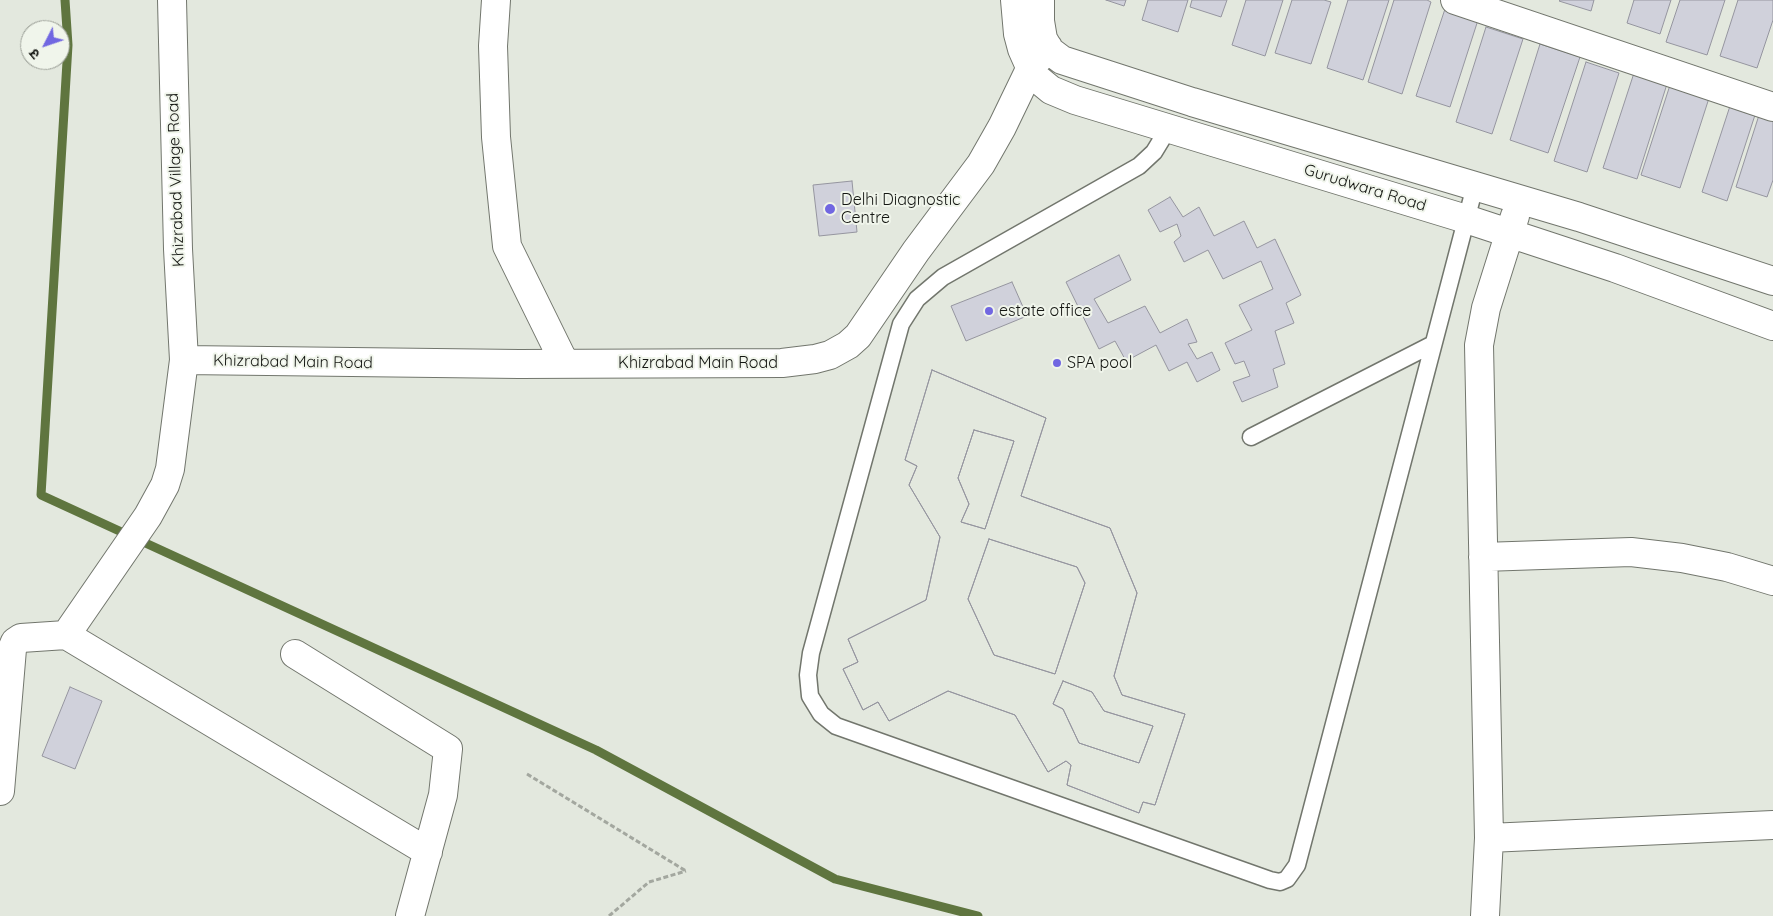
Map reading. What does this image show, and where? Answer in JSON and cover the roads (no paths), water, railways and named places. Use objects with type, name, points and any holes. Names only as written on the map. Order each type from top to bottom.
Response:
[{"type":"street","name":"Khizrabad Village Road","points":[[66,635],[148,516],[159,497],[170,469],[184,360],[178,250],[172,0]]},
{"type":"street","points":[[496,0],[493,46],[496,137],[507,246],[565,364]]},
{"type":"street","name":"Gurudwara Road","points":[[1015,0],[1018,34],[1022,50],[1034,76],[1051,90],[1075,100],[1466,219],[1615,268],[1773,326]]},
{"type":"street","points":[[1040,0],[1040,21],[1043,39],[1050,52],[1062,60],[1192,102],[1579,218],[1773,281]]},
{"type":"street","points":[[1455,0],[1773,107]]},
{"type":"street","name":"Khizrabad Main Road","points":[[184,360],[565,364],[782,363],[830,355],[848,345],[858,336],[916,251],[981,164],[1002,127],[1030,69],[1048,47]]},
{"type":"street","points":[[1485,916],[1489,838],[1479,345],[1486,308],[1519,200]]},
{"type":"street","points":[[1483,557],[1631,552],[1682,558],[1727,567],[1773,581]]},
{"type":"street","points":[[0,791],[12,649],[15,642],[22,638],[66,635],[428,852]]},
{"type":"street","points":[[295,654],[448,749],[443,795],[410,916]]},
{"type":"street","points":[[1489,838],[1773,825]]},
{"type":"lane","points":[[1168,128],[1154,152],[1139,166],[944,277],[917,299],[900,324],[811,653],[808,675],[810,696],[821,714],[836,726],[1280,882],[1287,879],[1297,865],[1475,186]]},
{"type":"lane","points":[[1251,438],[1433,344]]},
{"type":"waterway","points":[[65,0],[68,45],[41,495],[596,750],[835,879],[978,916]]},
{"type":"place","name":"Delhi Diagnostic Centre","points":[[830,209]]},
{"type":"place","name":"estate office","points":[[989,311]]},
{"type":"place","name":"SPA pool","points":[[1057,363]]}]
